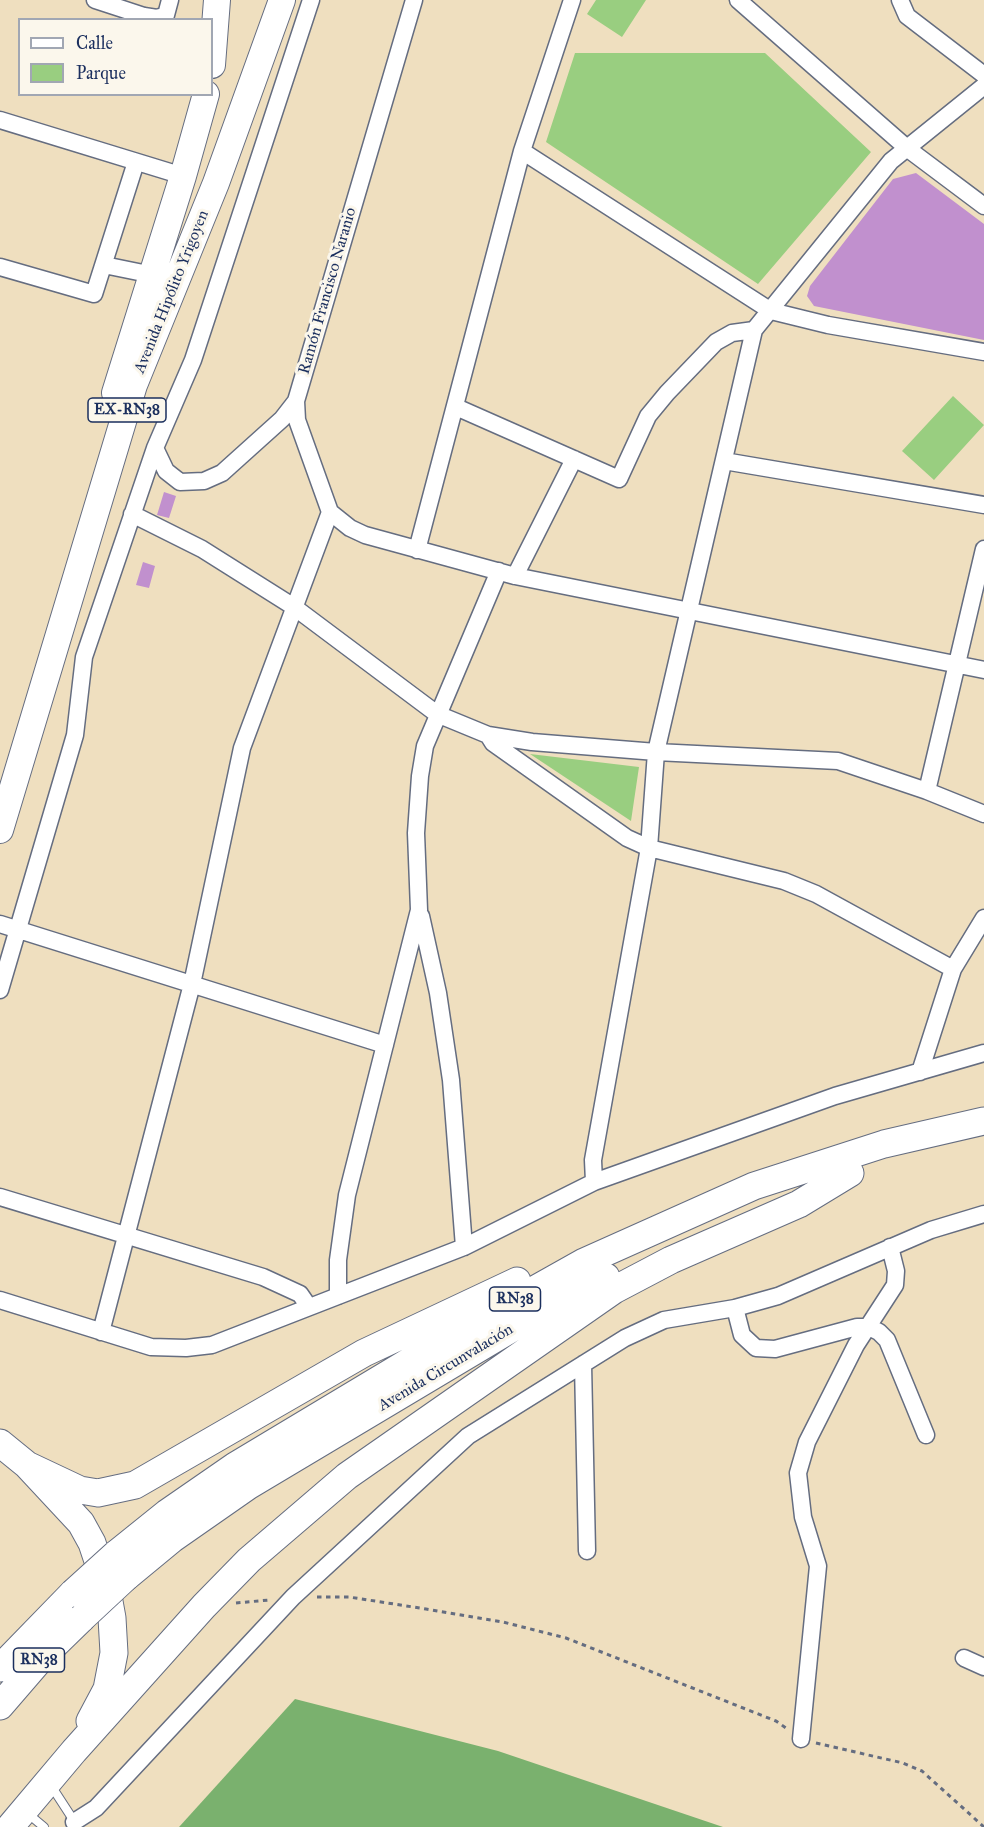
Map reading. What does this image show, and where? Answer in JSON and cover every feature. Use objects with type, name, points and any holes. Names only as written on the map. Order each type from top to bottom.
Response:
[{"type":"highway","name":"Avenida Circunvalación","points":[[0,1706],[44,1655],[82,1618],[121,1565],[166,1513],[235,1466],[495,1311],[584,1262],[754,1186],[884,1144],[984,1121]]},
{"type":"highway","name":"Avenida Circunvalación","points":[[0,1668],[72,1593],[172,1539],[248,1486],[526,1320],[657,1252],[955,1129]]},
{"type":"highway","points":[[16,1818],[204,1606],[249,1560],[347,1476],[557,1328],[642,1275],[799,1204],[850,1173]]},
{"type":"highway","points":[[27,1465],[80,1490],[98,1492],[135,1485],[364,1353],[416,1327],[658,1220],[754,1186]]},
{"type":"highway","points":[[0,1443],[27,1465],[81,1522],[92,1543],[106,1585],[112,1617],[114,1653],[107,1689],[74,1751]]},
{"type":"main road","points":[[213,49],[216,0]]},
{"type":"main road","name":"Avenida Hipólito Yrigoyen","points":[[0,830],[134,385],[216,183],[282,0]]},
{"type":"main road","name":"Avenida Hipólito Yrigoyen","points":[[0,772],[153,275],[205,96]]},
{"type":"street","points":[[95,0],[119,4],[157,18],[166,15],[170,0]]},
{"type":"street","points":[[0,990],[75,735],[84,657],[155,448],[193,360],[311,0]]},
{"type":"street","name":"Ramón Francisco Naranio","points":[[155,448],[166,471],[180,482],[204,481],[222,472],[282,419],[296,401],[414,0]]},
{"type":"street","points":[[417,550],[522,151],[572,0]]},
{"type":"street","points":[[738,0],[908,149],[984,206]]},
{"type":"street","points":[[900,0],[907,16],[984,75]]},
{"type":"street","points":[[594,1182],[593,1160],[649,848],[656,752],[754,330],[891,161],[984,86]]},
{"type":"street","points":[[0,120],[183,176]]},
{"type":"street","points":[[522,151],[771,311],[828,326],[984,352]]},
{"type":"street","points":[[0,267],[94,294],[136,162]]},
{"type":"street","points":[[104,265],[153,275]]},
{"type":"street","points":[[456,407],[619,479],[648,416],[667,393],[716,342],[732,333],[754,330]]},
{"type":"street","points":[[296,401],[297,420],[330,512],[350,528],[365,535],[507,573],[984,670]]},
{"type":"street","points":[[464,1247],[451,1080],[438,993],[419,910],[416,833],[420,776],[425,746],[437,714],[507,573],[574,459]]},
{"type":"street","points":[[724,461],[984,505]]},
{"type":"street","points":[[101,1332],[192,984],[242,748],[330,512]]},
{"type":"street","points":[[132,514],[202,549],[294,607],[437,714],[488,735],[532,742],[656,752],[838,760],[984,814]]},
{"type":"street","points":[[927,791],[984,549]]},
{"type":"street","points":[[488,735],[494,743],[608,824],[649,848],[784,881],[816,894],[953,969]]},
{"type":"street","points":[[338,1296],[338,1260],[347,1195],[419,910]]},
{"type":"street","points":[[920,1072],[953,969],[984,918]]},
{"type":"street","points":[[0,924],[385,1045]]},
{"type":"street","points":[[0,1300],[151,1347],[186,1348],[212,1345],[464,1247],[594,1182],[835,1096],[984,1053]]},
{"type":"street","points":[[0,1197],[263,1277],[300,1294],[309,1307]]},
{"type":"street","points":[[76,1824],[96,1808],[293,1598],[468,1436],[625,1338],[664,1320],[735,1308],[778,1296],[930,1230],[984,1214]]},
{"type":"street","points":[[801,1739],[818,1566],[803,1517],[798,1473],[807,1442],[869,1327],[895,1285],[896,1270],[890,1247]]},
{"type":"street","points":[[735,1308],[742,1335],[756,1348],[776,1349],[857,1327],[869,1327],[887,1340],[926,1435]]},
{"type":"street","points":[[583,1364],[587,1551]]},
{"type":"street","points":[[964,1658],[984,1667]]},
{"type":"lane","points":[[48,1781],[76,1824]]},
{"type":"lane","points":[[16,1818],[44,1827]]},
{"type":"path","points":[[204,1606],[293,1598],[349,1597],[503,1622],[566,1638],[776,1721],[801,1739],[903,1763],[922,1771],[984,1827]]},
{"type":"green space","points":[[596,0],[646,0],[622,37],[587,14]]},
{"type":"green space","points":[[575,53],[765,53],[871,152],[758,284],[546,142]]},
{"type":"green space","points":[[953,396],[984,425],[934,480],[902,451]]},
{"type":"green space","points":[[530,754],[639,767],[631,821]]},
{"type":"green space","points":[[295,1699],[498,1751],[723,1827],[179,1827]]},
{"type":"building","points":[[916,173],[984,224],[984,340],[814,306],[807,296],[810,286],[893,179]]},
{"type":"building","points":[[164,492],[176,496],[169,518],[157,515]]},
{"type":"building","points":[[143,562],[155,566],[149,588],[136,585]]}]
